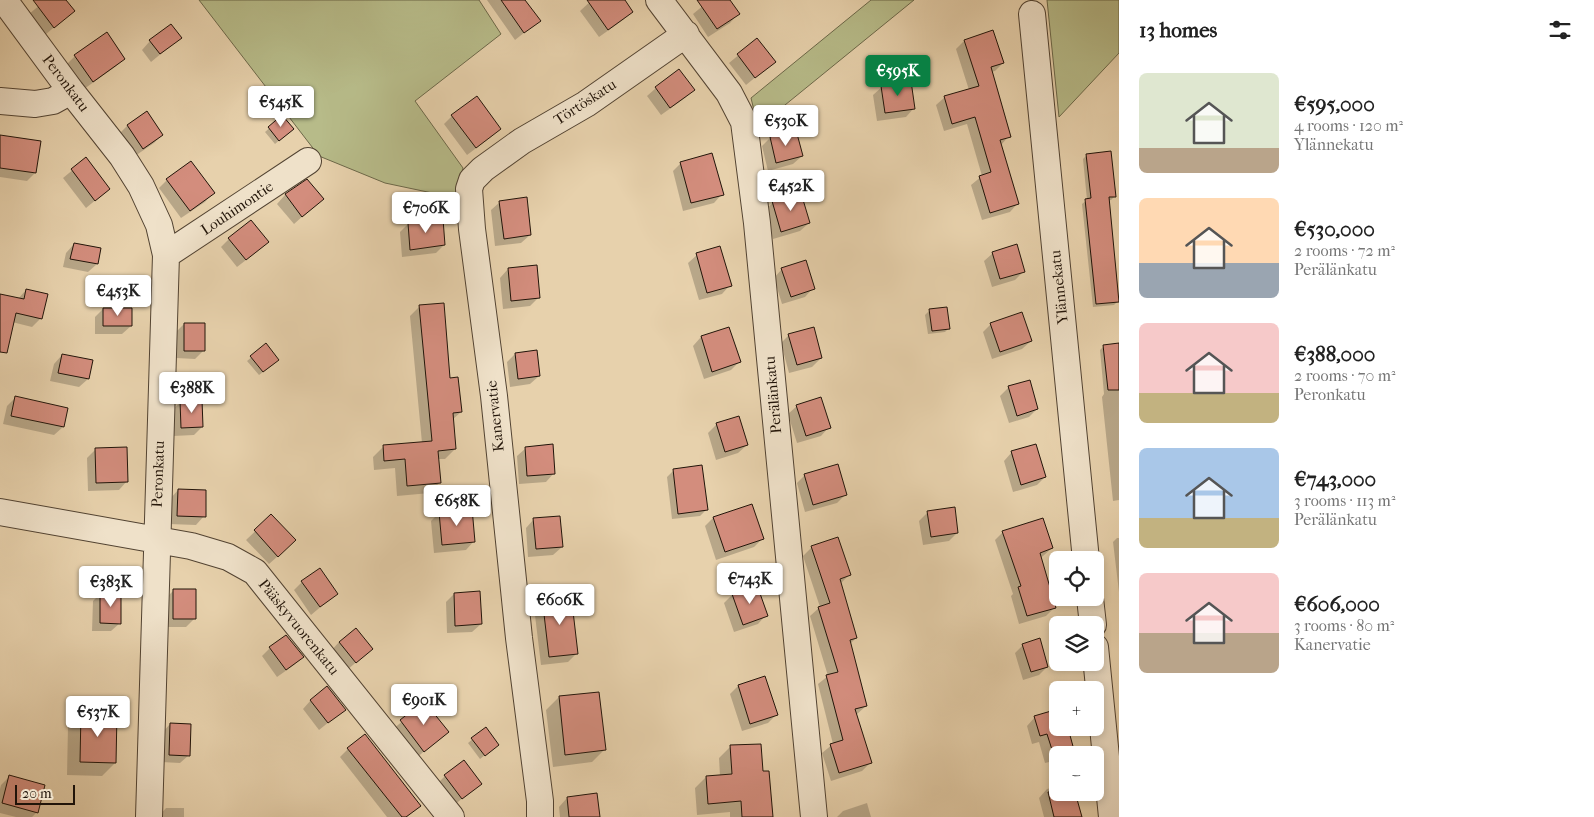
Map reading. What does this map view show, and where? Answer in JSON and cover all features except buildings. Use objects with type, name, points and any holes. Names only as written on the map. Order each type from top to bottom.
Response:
[{"type":"street","name":"Peronkatu","points":[[4,0],[70,91],[122,156],[141,186],[159,225],[166,255],[148,817]]},
{"type":"street","name":"Perälänkatu","points":[[659,0],[729,93],[744,122],[757,223],[814,817]]},
{"type":"street","name":"Ylännekatu","points":[[1032,14],[1085,551]]},
{"type":"street","name":"Törtöskatu","points":[[483,169],[522,141],[586,104],[686,34]]},
{"type":"street","points":[[0,101],[36,104],[53,101],[70,91]]},
{"type":"street","name":"Louhimontie","points":[[166,255],[308,161]]},
{"type":"street","name":"Kanervatie","points":[[483,169],[472,180],[469,189],[472,229],[494,396],[519,638],[540,801],[540,817]]},
{"type":"street","name":"Pääskyvuorenkatu","points":[[0,512],[191,546],[228,557],[255,572],[451,817]]},
{"type":"street","points":[[1097,671],[1112,817]]},
{"type":"green space","points":[[199,0],[479,0],[501,34],[415,101],[463,168],[456,198],[385,183],[319,156]]},
{"type":"green space","points":[[871,0],[914,0],[758,127],[751,98]]},
{"type":"green space","points":[[1047,0],[1119,0],[1119,53],[1059,117]]}]
